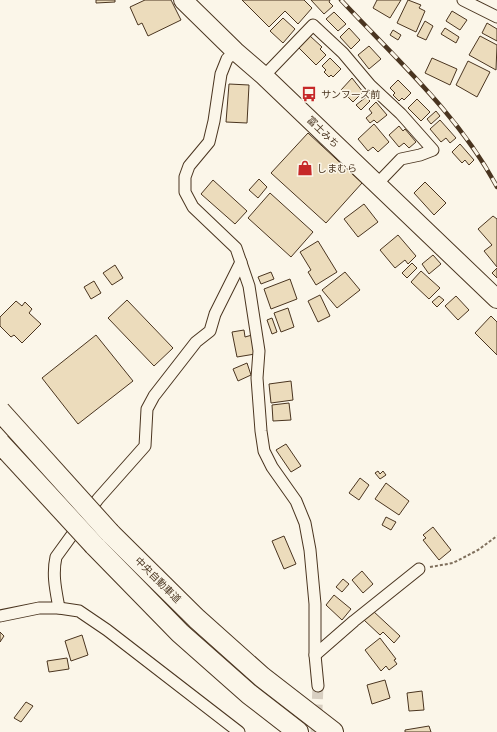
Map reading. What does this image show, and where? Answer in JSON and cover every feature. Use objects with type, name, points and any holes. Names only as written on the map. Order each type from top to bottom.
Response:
[{"type":"highway","name":"富士みち","points":[[184,0],[235,51],[264,76],[497,298]]},
{"type":"highway","name":"中央自動車道","points":[[0,411],[110,533],[197,619],[262,677],[333,732]]},
{"type":"highway","points":[[0,443],[94,545],[180,633],[250,694],[298,732]]},
{"type":"street","points":[[463,0],[497,17]]},
{"type":"street","points":[[264,76],[313,25],[343,53],[370,85],[401,114],[433,150],[420,155],[401,159],[377,184]]},
{"type":"street","points":[[235,51],[227,59],[221,74],[214,121],[209,142],[189,166],[185,177],[185,192],[193,207],[236,248],[249,286],[259,351],[257,378],[264,451],[272,467],[296,501],[305,522],[310,550],[315,604],[315,655],[318,686]]},
{"type":"street","points":[[59,608],[54,582],[56,557],[98,499],[145,446],[147,409],[154,396],[196,342],[210,331],[216,314],[241,262]]},
{"type":"street","points":[[315,655],[419,569]]},
{"type":"street","points":[[0,616],[39,608],[59,608],[79,611],[107,630],[239,732]]},
{"type":"path","points":[[419,569],[453,563],[478,550],[497,536]]},
{"type":"building","points":[[96,0],[115,0],[115,2],[96,3]]},
{"type":"building","points":[[145,0],[171,0],[181,20],[148,36],[142,23],[138,25],[130,7]]},
{"type":"building","points":[[242,0],[304,0],[312,8],[298,24],[285,11],[269,27]]},
{"type":"building","points":[[311,0],[330,0],[329,2],[333,6],[324,14]]},
{"type":"building","points":[[377,0],[401,0],[390,18],[373,8]]},
{"type":"building","points":[[408,0],[421,5],[419,8],[425,11],[416,32],[397,23]]},
{"type":"building","points":[[452,11],[467,20],[460,30],[446,21]]},
{"type":"building","points":[[334,12],[346,24],[338,31],[326,19]]},
{"type":"building","points":[[283,18],[295,29],[283,43],[270,31]]},
{"type":"building","points":[[425,21],[433,26],[426,40],[417,36]]},
{"type":"building","points":[[487,23],[497,29],[497,41],[482,33]]},
{"type":"building","points":[[349,28],[360,40],[351,49],[340,37]]},
{"type":"building","points":[[445,28],[459,37],[456,43],[441,34]]},
{"type":"building","points":[[393,30],[401,35],[398,40],[390,35]]},
{"type":"building","points":[[310,36],[322,47],[320,49],[326,55],[316,65],[299,48]]},
{"type":"building","points":[[480,36],[497,45],[496,70],[469,55]]},
{"type":"building","points":[[369,46],[381,59],[369,69],[358,55]]},
{"type":"building","points":[[330,58],[341,69],[333,77],[331,75],[329,77],[324,72],[326,70],[322,66]]},
{"type":"building","points":[[432,58],[457,69],[450,85],[425,73]]},
{"type":"building","points":[[468,61],[490,72],[477,97],[456,85]]},
{"type":"building","points":[[352,78],[363,92],[353,102],[341,90]]},
{"type":"building","points":[[398,80],[411,93],[404,100],[402,98],[399,101],[393,95],[395,93],[390,88]]},
{"type":"building","points":[[229,84],[249,85],[247,123],[226,122]]},
{"type":"building","points":[[366,97],[370,101],[361,110],[356,105]]},
{"type":"building","points":[[417,99],[430,112],[421,121],[408,108]]},
{"type":"building","points":[[376,102],[387,115],[377,123],[374,120],[370,123],[366,118],[372,113],[369,109]]},
{"type":"building","points":[[436,111],[440,116],[431,124],[427,119]]},
{"type":"building","points":[[440,120],[456,138],[450,143],[446,138],[441,142],[430,129]]},
{"type":"building","points":[[374,124],[389,142],[378,152],[373,147],[368,151],[358,139]]},
{"type":"building","points":[[399,126],[403,131],[405,129],[416,142],[409,148],[404,143],[399,147],[389,135]]},
{"type":"building","points":[[308,133],[362,183],[326,223],[271,173]]},
{"type":"building","points":[[460,144],[474,160],[469,165],[465,160],[462,163],[452,152]]},
{"type":"building","points":[[259,179],[267,187],[258,198],[249,190]]},
{"type":"building","points":[[213,180],[247,211],[235,224],[201,194]]},
{"type":"building","points":[[425,182],[446,203],[434,215],[414,193]]},
{"type":"building","points":[[270,193],[313,232],[291,257],[248,218]]},
{"type":"building","points":[[364,204],[378,222],[358,237],[344,219]]},
{"type":"building","points":[[493,216],[497,219],[497,267],[484,251],[492,245],[478,229]]},
{"type":"building","points":[[398,235],[416,256],[408,264],[405,260],[395,268],[380,250]]},
{"type":"building","points":[[318,241],[337,272],[316,285],[308,272],[311,270],[300,252]]},
{"type":"building","points":[[433,255],[441,264],[429,274],[422,264]]},
{"type":"building","points":[[412,263],[417,268],[407,278],[402,273]]},
{"type":"building","points":[[115,265],[123,278],[112,285],[103,273]]},
{"type":"building","points":[[497,268],[497,278],[492,273]]},
{"type":"building","points":[[421,271],[440,288],[429,299],[411,282]]},
{"type":"building","points":[[271,272],[274,279],[261,284],[258,277]]},
{"type":"building","points":[[345,272],[360,290],[337,308],[322,290]]},
{"type":"building","points":[[290,279],[297,299],[271,309],[264,289]]},
{"type":"building","points":[[94,281],[101,293],[91,299],[84,287]]},
{"type":"building","points":[[320,295],[330,316],[318,322],[308,301]]},
{"type":"building","points":[[439,296],[444,300],[437,307],[432,302]]},
{"type":"building","points":[[456,296],[469,310],[458,320],[445,306]]},
{"type":"building","points":[[127,300],[173,348],[154,366],[108,318]]},
{"type":"building","points":[[16,301],[22,306],[25,302],[32,309],[29,313],[41,324],[22,343],[14,335],[11,337],[0,326],[0,317]]},
{"type":"building","points":[[288,308],[294,327],[281,332],[274,313]]},
{"type":"building","points":[[491,316],[497,322],[497,355],[475,333]]},
{"type":"building","points":[[272,318],[277,332],[272,334],[267,320]]},
{"type":"building","points":[[244,330],[245,337],[252,335],[255,354],[237,357],[232,332]]},
{"type":"building","points":[[96,335],[133,381],[78,424],[42,378]]},
{"type":"building","points":[[247,363],[251,375],[238,381],[233,369]]},
{"type":"building","points":[[291,381],[293,400],[271,403],[269,384]]},
{"type":"building","points":[[289,403],[291,420],[273,421],[272,405]]},
{"type":"building","points":[[286,444],[301,466],[291,472],[276,450]]},
{"type":"building","points":[[378,471],[380,474],[383,471],[386,475],[380,479],[375,473]]},
{"type":"building","points":[[360,478],[369,485],[359,500],[349,493]]},
{"type":"building","points":[[386,483],[409,501],[399,515],[375,499]]},
{"type":"building","points":[[386,517],[396,522],[391,530],[382,525]]},
{"type":"building","points":[[433,527],[451,550],[439,560],[423,540],[426,538],[423,535]]},
{"type":"building","points":[[284,536],[296,564],[284,569],[272,541]]},
{"type":"building","points":[[362,571],[373,584],[363,593],[352,580]]},
{"type":"building","points":[[343,579],[349,584],[342,592],[336,587]]},
{"type":"building","points":[[334,595],[351,609],[342,620],[326,605]]},
{"type":"building","points":[[373,611],[400,636],[394,643],[383,632],[380,635],[364,620]]},
{"type":"building","points":[[0,632],[4,636],[0,642]]},
{"type":"building","points":[[82,635],[88,655],[71,661],[65,641]]},
{"type":"building","points":[[380,638],[396,659],[394,660],[397,664],[389,670],[386,666],[381,671],[365,650]]},
{"type":"building","points":[[67,658],[69,669],[49,672],[47,661]]},
{"type":"building","points":[[385,680],[390,698],[372,704],[367,685]]},
{"type":"building","points":[[422,691],[424,710],[409,711],[407,693]]},
{"type":"building","points":[[26,702],[33,706],[21,722],[14,718]]},
{"type":"building","points":[[429,726],[431,732],[405,732],[405,730]]},
{"type":"tunnel","points":[[316,732],[318,686]]},
{"type":"railway","points":[[341,0],[405,66],[445,112],[482,161],[497,187]]},
{"type":"place","name":"サンフーズ前","points":[[309,94]]},
{"type":"place","name":"しまむら","points":[[305,168]]}]
